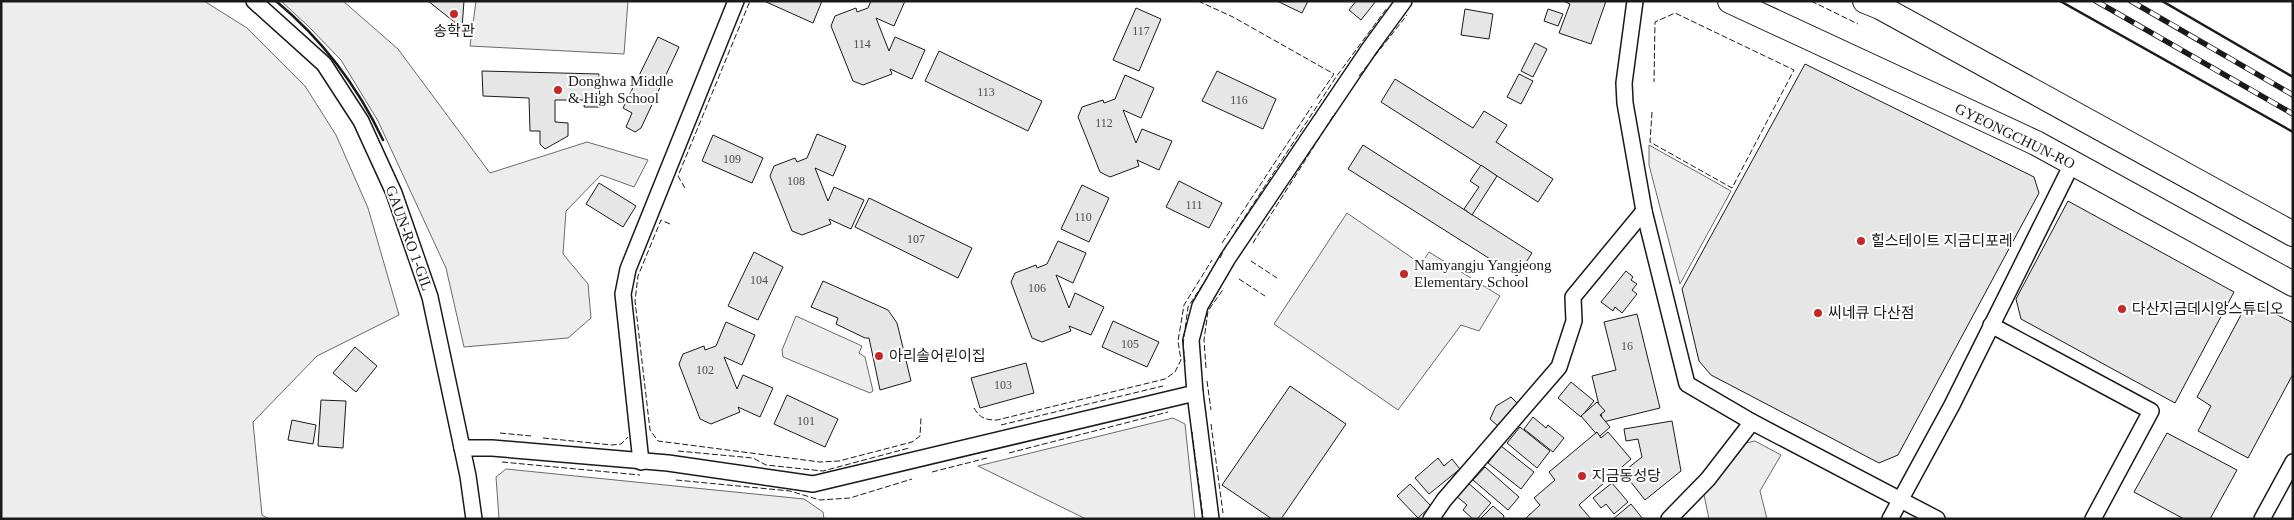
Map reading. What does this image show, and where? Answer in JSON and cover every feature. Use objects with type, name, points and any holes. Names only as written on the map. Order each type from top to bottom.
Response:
[{"type":"main road","name":"GYEONGCHUN-RO","points":[[1730,1],[2036,143],[2293,284]]},
{"type":"main road","points":[[1865,1],[1880,7],[2293,234]]},
{"type":"street","name":"GAUN-RO 1-GIL","points":[[254,1],[324,64],[361,121],[394,193],[430,297],[462,448],[474,519]]},
{"type":"street","points":[[641,462],[623,294],[628,269],[736,1]]},
{"type":"street","points":[[1211,519],[1195,393],[1191,340],[1200,306],[1228,258],[1369,49],[1404,1]]},
{"type":"street","points":[[1635,1],[1624,83],[1625,104],[1644,211],[1688,384],[1752,422],[1937,519]]},
{"type":"street","points":[[1890,519],[2072,164]]},
{"type":"street","points":[[1431,519],[1444,500],[1559,367],[1574,321],[1573,297],[1644,211]]},
{"type":"street","points":[[1991,325],[2151,411],[2093,519]]},
{"type":"street","points":[[462,448],[492,448],[641,462],[753,474],[813,484],[1195,393]]},
{"type":"street","points":[[1669,519],[1708,479],[1752,422]]},
{"type":"street","points":[[2262,519],[2293,462]]},
{"type":"shaded area","points":[[1,1],[204,1],[247,28],[305,86],[336,135],[368,208],[399,315],[317,356],[253,422],[262,515],[269,519],[1,519]]},
{"type":"shaded area","points":[[281,1],[343,1],[398,49],[490,173],[587,142],[648,160],[634,187],[601,175],[566,211],[563,254],[588,284],[591,318],[568,338],[464,347],[446,268],[378,121],[341,60]]},
{"type":"shaded area","points":[[476,1],[628,1],[624,54],[470,46]]},
{"type":"shaded area","points":[[1649,145],[1731,191],[1680,284],[1649,165]]},
{"type":"shaded area","points":[[1347,213],[1421,264],[1429,252],[1500,296],[1479,331],[1461,325],[1398,410],[1274,324]]},
{"type":"shaded area","points":[[796,316],[862,346],[859,353],[865,357],[873,391],[870,393],[783,357],[782,350]]},
{"type":"shaded area","points":[[1173,418],[1185,424],[1195,519],[1086,519],[978,466]]},
{"type":"shaded area","points":[[1755,441],[1781,455],[1760,491],[1767,519],[1709,519],[1704,495],[1741,444]]},
{"type":"shaded area","points":[[506,469],[804,499],[823,512],[824,519],[499,519],[496,477]]},
{"type":"building","name":"송학관","points":[[428,1],[464,1],[462,28]]},
{"type":"building","points":[[764,1],[822,1],[813,23]]},
{"type":"building","points":[[871,1],[905,1],[894,26],[876,18],[889,51],[895,37],[925,50],[912,79],[890,69],[892,74],[863,85],[853,81],[831,26],[835,16],[856,8],[857,12],[868,8]]},
{"type":"building","points":[[1277,1],[1308,1],[1302,13]]},
{"type":"building","points":[[1356,1],[1376,1],[1361,20],[1349,10]]},
{"type":"building","points":[[1563,1],[1606,1],[1591,44],[1559,33],[1570,4]]},
{"type":"building","points":[[1136,8],[1161,19],[1139,71],[1113,60]]},
{"type":"building","points":[[1465,9],[1493,14],[1489,39],[1461,35]]},
{"type":"building","points":[[1548,9],[1563,14],[1558,26],[1544,21]]},
{"type":"building","points":[[658,37],[679,47],[641,128],[635,132],[626,127],[632,113],[623,108]]},
{"type":"building","points":[[1535,43],[1547,49],[1533,77],[1521,71]]},
{"type":"building","points":[[939,51],[1042,101],[1028,131],[925,81]]},
{"type":"building","name":"힐스테이트 지금디포레","points":[[1805,64],[2034,177],[2039,193],[1898,455],[1879,463],[1711,375],[1699,361],[1682,289]]},
{"type":"building","points":[[482,71],[599,74],[600,107],[584,107],[585,100],[555,100],[555,122],[568,123],[568,136],[545,149],[540,144],[540,131],[530,131],[529,98],[483,96]]},
{"type":"building","points":[[1217,71],[1276,99],[1263,129],[1202,101]]},
{"type":"building","points":[[1519,74],[1533,81],[1521,104],[1507,97]]},
{"type":"building","points":[[1125,75],[1154,88],[1141,118],[1123,110],[1136,143],[1142,129],[1172,141],[1159,170],[1137,160],[1139,166],[1110,177],[1100,172],[1078,117],[1082,107],[1103,100],[1104,103],[1115,99]]},
{"type":"building","points":[[1395,79],[1473,128],[1484,111],[1507,125],[1496,142],[1553,179],[1538,202],[1381,102]]},
{"type":"building","points":[[817,134],[846,146],[833,176],[815,168],[828,201],[834,187],[864,200],[851,229],[829,219],[831,224],[802,235],[792,231],[770,176],[774,166],[795,158],[797,162],[807,158]]},
{"type":"building","points":[[713,135],[763,158],[752,183],[702,161]]},
{"type":"building","points":[[1363,145],[1532,253],[1517,276],[1348,169]]},
{"type":"building","points":[[1481,165],[1497,176],[1472,215],[1464,209],[1479,187],[1470,181]]},
{"type":"building","points":[[1179,181],[1222,203],[1209,228],[1166,207]]},
{"type":"building","points":[[599,183],[636,206],[623,227],[586,204]]},
{"type":"building","points":[[1082,185],[1109,198],[1089,242],[1061,229]]},
{"type":"building","points":[[869,198],[972,248],[958,278],[855,227]]},
{"type":"building","name":"다산지금데시앙스튜디오","points":[[2068,201],[2234,292],[2175,403],[2021,319],[2016,299]]},
{"type":"building","points":[[1058,241],[1086,253],[1073,283],[1056,275],[1069,308],[1075,293],[1104,307],[1091,335],[1069,326],[1071,331],[1042,342],[1032,338],[1011,282],[1015,273],[1036,265],[1037,268],[1047,264]]},
{"type":"building","points":[[754,252],[783,267],[758,320],[728,306]]},
{"type":"building","points":[[1626,271],[1633,277],[1631,280],[1637,284],[1632,290],[1637,294],[1622,313],[1615,307],[1613,311],[1601,302]]},
{"type":"building","points":[[823,281],[888,310],[897,323],[911,381],[880,390],[869,338],[865,338],[836,324],[838,318],[811,307]]},
{"type":"building","points":[[2249,300],[2293,323],[2293,374],[2248,458],[2198,431],[2211,406],[2197,397]]},
{"type":"building","points":[[1637,314],[1660,408],[1603,422],[1592,376],[1616,370],[1604,322]]},
{"type":"building","points":[[1113,321],[1159,342],[1147,367],[1102,347]]},
{"type":"building","points":[[726,322],[755,335],[742,365],[724,357],[737,389],[743,375],[773,388],[760,417],[738,407],[740,412],[711,424],[700,419],[679,364],[683,354],[704,346],[705,350],[716,346]]},
{"type":"building","points":[[355,347],[377,366],[356,392],[333,373]]},
{"type":"building","points":[[1026,363],[1034,393],[980,408],[971,378]]},
{"type":"building","points":[[1571,382],[1594,401],[1581,417],[1558,398]]},
{"type":"building","points":[[1290,386],[1346,424],[1281,519],[1272,519],[1222,485]]},
{"type":"building","points":[[787,395],[838,419],[825,447],[774,424]]},
{"type":"building","points":[[1511,397],[1518,404],[1498,426],[1490,419],[1496,406]]},
{"type":"building","points":[[321,400],[346,401],[343,448],[318,446]]},
{"type":"building","points":[[1597,402],[1605,411],[1600,415],[1610,427],[1599,437],[1581,416]]},
{"type":"building","points":[[1533,417],[1546,428],[1548,425],[1564,438],[1553,452],[1524,429]]},
{"type":"building","points":[[292,420],[316,425],[313,444],[288,440]]},
{"type":"building","points":[[1672,421],[1681,471],[1645,500],[1623,472],[1642,457],[1638,439],[1626,441],[1624,429]]},
{"type":"building","points":[[1520,427],[1550,451],[1537,468],[1507,443]]},
{"type":"building","name":"지금동성당","points":[[1597,432],[1601,438],[1608,432],[1631,459],[1579,505],[1591,519],[1525,519],[1540,505],[1534,498],[1555,480],[1549,472]]},
{"type":"building","points":[[2167,433],[2237,470],[2210,519],[2184,519],[2134,492]]},
{"type":"building","points":[[1501,446],[1534,472],[1521,489],[1488,463]]},
{"type":"building","points":[[1438,458],[1444,466],[1452,459],[1460,469],[1429,494],[1415,478]]},
{"type":"building","points":[[1485,467],[1519,497],[1508,510],[1473,480]]},
{"type":"building","points":[[1467,482],[1491,503],[1477,519],[1473,519],[1463,510],[1467,505],[1455,495]]},
{"type":"building","points":[[1612,483],[1628,502],[1614,514],[1606,504],[1601,508],[1593,498]]},
{"type":"building","points":[[1410,484],[1431,506],[1418,518],[1397,496]]},
{"type":"building","points":[[1631,504],[1643,519],[1613,519]]},
{"type":"building","points":[[1493,506],[1504,516],[1503,519],[1480,519]]},
{"type":"railway","points":[[2096,1],[2293,114]]},
{"type":"railway","points":[[2131,1],[2293,95]]},
{"type":"fence","points":[[685,188],[678,176],[750,1]]},
{"type":"fence","points":[[1198,1],[1233,17],[1334,74],[1316,100]]},
{"type":"fence","points":[[1811,1],[1858,24]]},
{"type":"fence","points":[[1235,232],[1336,77],[1387,8]]},
{"type":"fence","points":[[1652,112],[1650,142],[1732,188],[1794,70],[1675,13],[1655,22],[1654,82]]},
{"type":"fence","points":[[1359,76],[1407,15]]},
{"type":"fence","points":[[1222,243],[1312,106]]},
{"type":"fence","points":[[1253,243],[1335,113]]},
{"type":"fence","points":[[670,224],[661,220],[638,276],[635,301],[650,430],[658,441],[820,462],[839,461],[912,442],[920,436],[921,418]]},
{"type":"fence","points":[[1220,258],[1227,244]]},
{"type":"fence","points":[[974,408],[983,418],[997,420],[1165,379],[1175,372],[1181,360],[1178,341],[1184,305],[1212,260]]},
{"type":"fence","points":[[1251,261],[1277,278]]},
{"type":"fence","points":[[1185,362],[1183,345],[1188,307],[1207,278]]},
{"type":"fence","points":[[1239,279],[1265,296]]},
{"type":"fence","points":[[1206,368],[1204,340],[1208,311],[1224,288]]},
{"type":"fence","points":[[1207,381],[1211,410]]},
{"type":"fence","points":[[1001,425],[1163,386]]},
{"type":"fence","points":[[1009,453],[1168,412]]},
{"type":"fence","points":[[1211,424],[1223,513]]},
{"type":"fence","points":[[1192,432],[1203,517]]},
{"type":"fence","points":[[500,433],[531,436]]},
{"type":"fence","points":[[543,438],[612,445],[621,444],[628,437]]},
{"type":"fence","points":[[678,451],[753,458],[766,465],[823,471],[909,448]]},
{"type":"fence","points":[[932,472],[987,458]]},
{"type":"fence","points":[[502,462],[640,475]]},
{"type":"fence","points":[[676,480],[790,491],[820,500],[850,498],[912,479]]},
{"type":"wall","points":[[276,1],[309,31],[337,64],[362,101],[383,140]]},
{"type":"wall","points":[[2060,1],[2293,132]]},
{"type":"wall","points":[[2162,1],[2293,77]]},
{"type":"place","name":"송학관","points":[[454,14]]},
{"type":"place","name":"Donghwa Middle & High School","points":[[558,90]]},
{"type":"place","name":"힐스테이트 지금디포레","points":[[1861,241]]},
{"type":"place","name":"Namyangju Yangjeong Elementary School","points":[[1404,274]]},
{"type":"place","name":"다산지금데시앙스튜디오","points":[[2122,309]]},
{"type":"place","name":"씨네큐 다산점","points":[[1818,313]]},
{"type":"place","name":"아리솔어린이집","points":[[879,356]]},
{"type":"place","name":"지금동성당","points":[[1582,476]]}]
